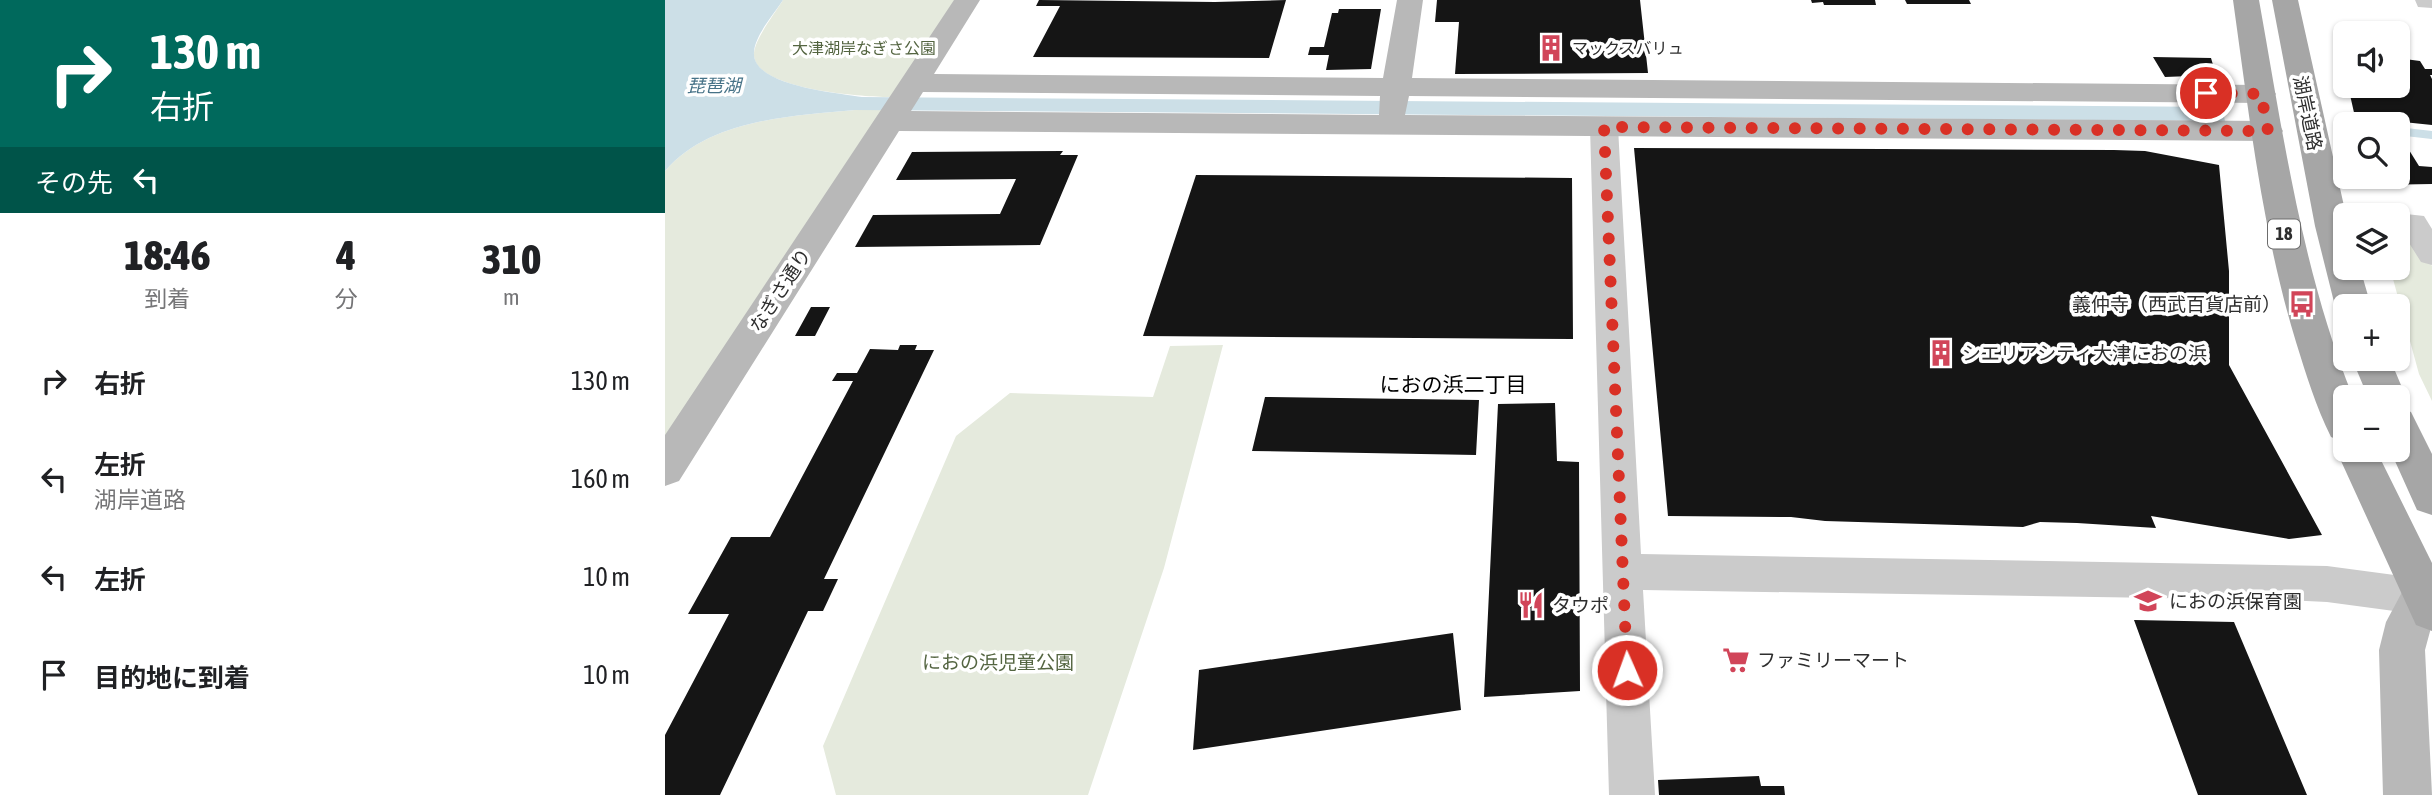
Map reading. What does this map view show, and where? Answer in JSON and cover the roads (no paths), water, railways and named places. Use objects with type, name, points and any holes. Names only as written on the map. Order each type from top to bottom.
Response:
[{"type":"main road","name":"18","points":[[2246,0],[2285,235],[2301,304],[2333,398]]},
{"type":"main road","name":"湖岸道路","points":[[2285,0],[2333,205]]},
{"type":"main road","points":[[2410,451],[2432,498]]},
{"type":"main road","points":[[2362,462],[2429,600]]},
{"type":"street","name":"なぎさ通り","points":[[665,469],[967,0]]},
{"type":"street","points":[[1393,107],[1410,0]]},
{"type":"street","points":[[901,102],[1393,107],[2261,94]]},
{"type":"street","points":[[901,102],[1393,107],[1604,127],[2268,131]]},
{"type":"street","points":[[1604,127],[1632,795]]},
{"type":"street","points":[[2410,224],[2413,224],[2432,254]]},
{"type":"street","points":[[1623,572],[2286,582],[2429,600]]},
{"type":"street","points":[[2408,795],[2402,650],[2409,622],[2429,600]]},
{"type":"water","name":"琵琶湖","points":[[665,0],[783,0],[755,45],[757,64],[766,73],[798,86],[862,97],[2222,107],[2225,121],[855,110],[779,118],[728,130],[683,154],[665,171]]},
{"type":"waterway","points":[[2410,132],[2432,135]]},
{"type":"place","name":"マックスバリュ","points":[[1551,48]]},
{"type":"place","name":"義仲寺（西武百貨店前）","points":[[2302,304]]},
{"type":"place","name":"シエリアシティ大津におの浜","points":[[1941,353]]},
{"type":"place","name":"におの浜保育園","points":[[2148,601]]},
{"type":"place","name":"タウポ","points":[[1531,605]]},
{"type":"place","name":"ファミリーマート","points":[[1736,660]]},
{"type":"district","name":"におの浜二丁目","points":[[1453,385]]},
{"type":"park label","name":"大津湖岸なぎさ公園","points":[[864,48]]},
{"type":"park label","name":"におの浜児童公園","points":[[998,662]]}]
